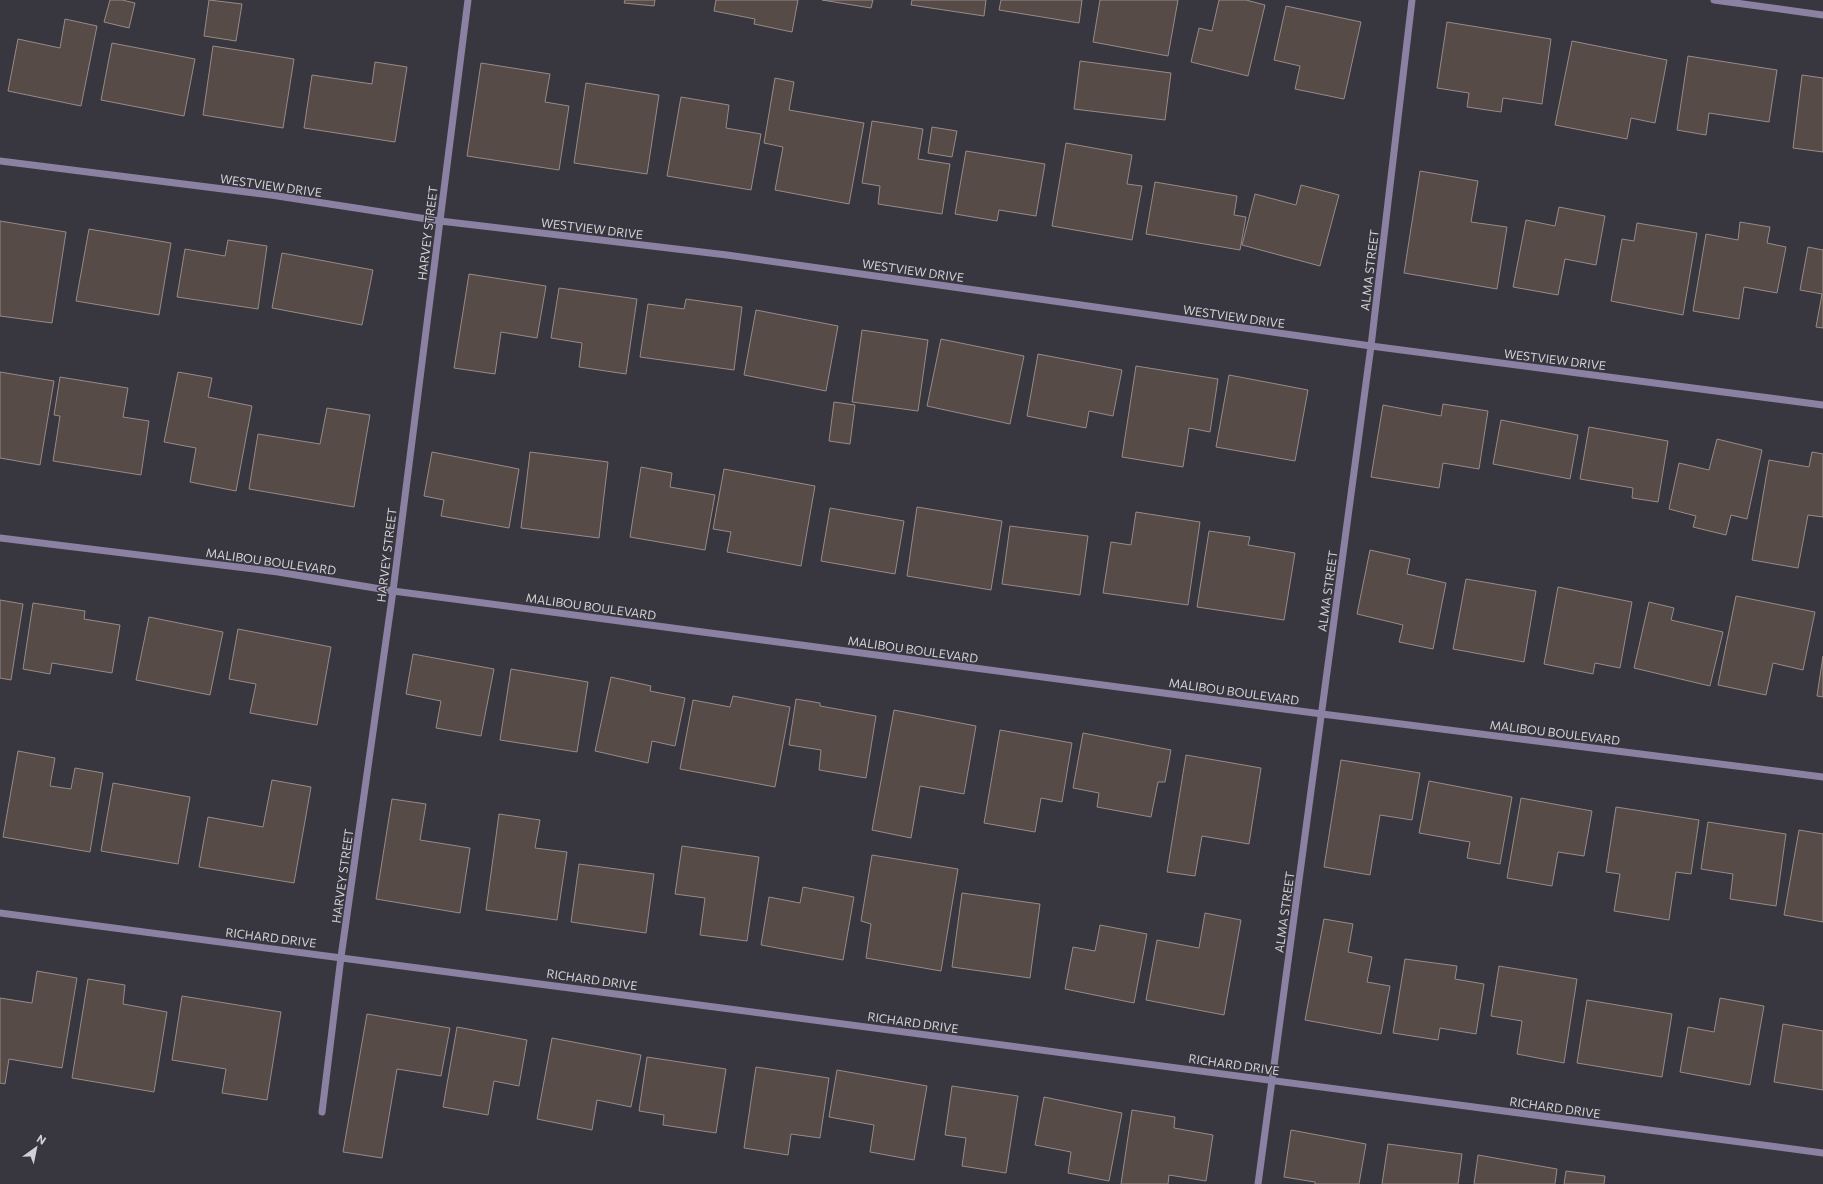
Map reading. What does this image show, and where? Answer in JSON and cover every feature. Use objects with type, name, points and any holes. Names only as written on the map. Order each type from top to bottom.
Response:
[{"type":"street","name":"HARVEY STREET","points":[[322,1112],[341,957],[393,591],[468,0]]},
{"type":"street","name":"ALMA STREET","points":[[1258,1184],[1371,346],[1412,0]]},
{"type":"street","points":[[1714,0],[1823,15]]},
{"type":"street","name":"WESTVIEW DRIVE","points":[[0,161],[271,195],[440,221],[727,255],[1371,346],[1823,405]]},
{"type":"street","name":"MALIBOU BOULEVARD","points":[[0,538],[278,572],[393,591],[1322,714],[1823,777]]},
{"type":"street","name":"RICHARD DRIVE","points":[[0,913],[1823,1153]]},
{"type":"building","points":[[110,0],[122,0],[135,3],[129,28],[104,22]]},
{"type":"building","points":[[209,0],[242,4],[236,41],[204,36]]},
{"type":"building","points":[[625,0],[655,0],[654,6],[624,3]]},
{"type":"building","points":[[716,0],[798,0],[792,32],[754,24],[755,19],[714,11]]},
{"type":"building","points":[[822,0],[873,0],[871,8]]},
{"type":"building","points":[[912,0],[986,0],[984,16],[911,5]]},
{"type":"building","points":[[1001,0],[1082,0],[1079,23],[999,10]]},
{"type":"building","points":[[1100,0],[1178,0],[1168,56],[1093,42]]},
{"type":"building","points":[[1219,0],[1246,0],[1265,5],[1248,76],[1191,62],[1199,28],[1212,31]]},
{"type":"building","points":[[1286,6],[1361,22],[1344,99],[1295,89],[1300,66],[1274,60]]},
{"type":"building","points":[[65,19],[97,26],[81,106],[8,91],[18,39],[60,48]]},
{"type":"building","points":[[1447,22],[1551,39],[1542,104],[1503,98],[1501,112],[1467,107],[1469,93],[1437,88]]},
{"type":"building","points":[[1572,41],[1667,60],[1655,123],[1631,118],[1627,139],[1555,125]]},
{"type":"building","points":[[112,43],[195,59],[184,116],[101,100]]},
{"type":"building","points":[[213,46],[294,59],[283,128],[203,115]]},
{"type":"building","points":[[1688,56],[1777,70],[1769,122],[1709,113],[1706,135],[1677,130]]},
{"type":"building","points":[[1080,61],[1171,73],[1165,120],[1074,109]]},
{"type":"building","points":[[375,62],[407,67],[395,142],[304,128],[312,75],[372,84]]},
{"type":"building","points":[[481,63],[550,74],[545,102],[569,106],[559,170],[467,156]]},
{"type":"building","points":[[1802,75],[1823,78],[1823,152],[1793,148]]},
{"type":"building","points":[[775,78],[794,82],[789,110],[864,123],[849,204],[775,190],[783,147],[764,143]]},
{"type":"building","points":[[586,83],[659,95],[647,174],[574,163]]},
{"type":"building","points":[[681,97],[729,105],[726,128],[761,134],[751,190],[667,176]]},
{"type":"building","points":[[872,121],[923,129],[918,159],[950,164],[942,214],[878,204],[880,186],[862,183]]},
{"type":"building","points":[[932,127],[957,131],[952,157],[928,153]]},
{"type":"building","points":[[1066,143],[1132,155],[1127,184],[1142,186],[1132,240],[1052,226]]},
{"type":"building","points":[[966,151],[1045,164],[1036,216],[999,210],[997,221],[955,214]]},
{"type":"building","points":[[1420,171],[1478,181],[1471,222],[1507,227],[1497,289],[1404,273]]},
{"type":"building","points":[[1155,182],[1237,196],[1234,215],[1246,217],[1240,250],[1146,234]]},
{"type":"building","points":[[1301,185],[1339,195],[1320,266],[1242,245],[1255,194],[1296,205]]},
{"type":"building","points":[[1559,207],[1605,216],[1596,265],[1565,259],[1558,295],[1513,287],[1526,220],[1555,226]]},
{"type":"building","points":[[0,221],[66,232],[52,323],[0,316]]},
{"type":"building","points":[[1740,222],[1770,227],[1767,243],[1786,247],[1777,293],[1744,287],[1739,319],[1693,311],[1706,234],[1738,240]]},
{"type":"building","points":[[1637,223],[1697,233],[1683,315],[1611,301],[1622,239],[1634,241]]},
{"type":"building","points":[[89,229],[171,243],[159,315],[76,301]]},
{"type":"building","points":[[228,240],[267,246],[258,309],[177,297],[185,249],[225,256]]},
{"type":"building","points":[[1808,247],[1823,250],[1823,328],[1816,327],[1822,294],[1800,290]]},
{"type":"building","points":[[282,253],[373,270],[362,325],[272,308]]},
{"type":"building","points":[[469,274],[546,286],[537,338],[501,332],[495,374],[454,368]]},
{"type":"building","points":[[559,288],[637,299],[626,374],[579,367],[582,343],[551,338]]},
{"type":"building","points":[[686,299],[742,307],[734,370],[640,357],[648,304],[684,309]]},
{"type":"building","points":[[756,310],[838,326],[826,391],[744,375]]},
{"type":"building","points":[[862,330],[928,340],[918,411],[852,402]]},
{"type":"building","points":[[941,339],[1024,356],[1010,424],[927,406]]},
{"type":"building","points":[[1038,354],[1122,370],[1113,416],[1089,411],[1086,428],[1027,416]]},
{"type":"building","points":[[1136,366],[1218,379],[1210,432],[1189,428],[1183,467],[1122,457]]},
{"type":"building","points":[[0,372],[54,381],[40,465],[0,458]]},
{"type":"building","points":[[178,372],[212,378],[208,397],[252,406],[236,491],[190,482],[196,448],[164,442]]},
{"type":"building","points":[[1229,375],[1308,390],[1295,461],[1216,447]]},
{"type":"building","points":[[60,377],[128,388],[123,417],[149,421],[141,475],[53,461],[60,416],[54,415]]},
{"type":"building","points":[[834,402],[855,405],[850,444],[829,441]]},
{"type":"building","points":[[1443,404],[1488,411],[1479,469],[1443,463],[1439,488],[1371,477],[1383,405],[1441,416]]},
{"type":"building","points":[[327,408],[370,415],[354,507],[249,489],[258,434],[320,444]]},
{"type":"building","points":[[1501,420],[1578,435],[1570,479],[1493,464]]},
{"type":"building","points":[[1589,427],[1668,441],[1658,502],[1632,498],[1633,488],[1580,479]]},
{"type":"building","points":[[1717,439],[1762,450],[1747,519],[1731,515],[1726,535],[1693,527],[1696,516],[1669,509],[1679,463],[1709,470]]},
{"type":"building","points":[[432,452],[519,469],[509,528],[441,516],[444,500],[424,496]]},
{"type":"building","points":[[530,452],[608,462],[599,538],[521,528]]},
{"type":"building","points":[[1812,452],[1823,454],[1823,517],[1808,515],[1798,568],[1752,560],[1769,460],[1809,467]]},
{"type":"building","points":[[641,467],[672,473],[670,487],[715,495],[705,550],[630,537]]},
{"type":"building","points":[[724,469],[815,486],[801,566],[727,552],[731,532],[713,529]]},
{"type":"building","points":[[917,507],[1002,521],[991,590],[907,576]]},
{"type":"building","points":[[830,508],[904,521],[895,574],[821,561]]},
{"type":"building","points":[[1136,512],[1200,522],[1188,605],[1103,593],[1111,542],[1131,545]]},
{"type":"building","points":[[1010,526],[1088,536],[1080,595],[1002,584]]},
{"type":"building","points":[[1209,531],[1250,537],[1248,545],[1295,553],[1284,620],[1197,607]]},
{"type":"building","points":[[1370,550],[1410,559],[1407,574],[1446,583],[1433,649],[1399,642],[1403,625],[1357,614]]},
{"type":"building","points":[[1466,579],[1536,591],[1524,662],[1453,649]]},
{"type":"building","points":[[1558,587],[1632,602],[1620,668],[1595,663],[1593,674],[1544,664]]},
{"type":"building","points":[[1736,596],[1815,612],[1803,670],[1773,663],[1766,695],[1718,685]]},
{"type":"building","points":[[0,600],[23,604],[11,680],[0,678]]},
{"type":"building","points":[[1649,602],[1674,608],[1671,620],[1723,632],[1710,686],[1634,668]]},
{"type":"building","points":[[33,603],[85,611],[84,619],[120,625],[112,673],[52,663],[50,674],[23,669]]},
{"type":"building","points":[[149,617],[223,632],[210,695],[136,680]]},
{"type":"building","points":[[238,629],[331,647],[317,725],[250,713],[256,684],[229,679]]},
{"type":"building","points":[[413,654],[494,669],[481,736],[436,728],[441,701],[406,694]]},
{"type":"building","points":[[1823,656],[1823,697],[1817,696]]},
{"type":"building","points":[[511,669],[588,682],[577,752],[500,740]]},
{"type":"building","points":[[611,677],[651,686],[650,691],[685,698],[675,746],[652,741],[648,763],[595,751]]},
{"type":"building","points":[[733,696],[790,707],[775,787],[680,769],[693,700],[730,707]]},
{"type":"building","points":[[796,699],[820,703],[820,706],[876,716],[866,778],[819,770],[821,750],[789,745]]},
{"type":"building","points":[[894,710],[976,726],[964,794],[920,786],[911,838],[872,830]]},
{"type":"building","points":[[1000,730],[1072,743],[1062,802],[1041,798],[1035,832],[984,823]]},
{"type":"building","points":[[1083,733],[1171,750],[1165,782],[1158,782],[1151,817],[1097,807],[1099,793],[1073,788]]},
{"type":"building","points":[[18,751],[55,758],[50,786],[71,789],[75,768],[103,773],[90,852],[3,837]]},
{"type":"building","points":[[1186,755],[1261,768],[1249,844],[1202,836],[1195,876],[1167,872]]},
{"type":"building","points":[[1341,760],[1420,773],[1412,820],[1380,815],[1370,875],[1324,867]]},
{"type":"building","points":[[272,780],[311,787],[294,883],[199,867],[208,817],[263,827]]},
{"type":"building","points":[[1429,781],[1512,797],[1500,864],[1467,858],[1470,842],[1419,833]]},
{"type":"building","points":[[113,783],[190,797],[178,864],[101,851]]},
{"type":"building","points":[[1521,798],[1592,811],[1584,856],[1558,852],[1552,886],[1507,878]]},
{"type":"building","points":[[392,799],[426,804],[420,840],[470,848],[460,913],[376,899]]},
{"type":"building","points":[[1616,807],[1699,820],[1691,874],[1676,872],[1669,920],[1614,911],[1620,874],[1606,872]]},
{"type":"building","points":[[499,814],[540,820],[535,848],[567,852],[557,920],[486,910]]},
{"type":"building","points":[[1708,822],[1786,834],[1776,906],[1730,899],[1733,874],[1701,869]]},
{"type":"building","points":[[1799,830],[1823,834],[1823,922],[1784,915]]},
{"type":"building","points":[[682,846],[759,857],[747,941],[700,935],[705,898],[675,894]]},
{"type":"building","points":[[872,855],[958,869],[941,971],[866,958],[871,924],[861,921]]},
{"type":"building","points":[[579,864],[654,874],[646,933],[571,922]]},
{"type":"building","points":[[803,887],[854,897],[843,960],[761,945],[769,897],[800,903]]},
{"type":"building","points":[[962,893],[1040,904],[1030,978],[952,967]]},
{"type":"building","points":[[1205,913],[1241,920],[1224,1015],[1146,1000],[1157,940],[1199,948]]},
{"type":"building","points":[[1324,919],[1353,924],[1348,952],[1372,957],[1367,982],[1390,986],[1381,1034],[1305,1020]]},
{"type":"building","points":[[1100,925],[1147,934],[1134,1003],[1065,989],[1073,947],[1095,951]]},
{"type":"building","points":[[1405,959],[1457,966],[1455,979],[1484,984],[1476,1034],[1440,1028],[1438,1040],[1393,1033]]},
{"type":"building","points":[[1499,966],[1577,979],[1564,1063],[1517,1054],[1522,1021],[1491,1016]]},
{"type":"building","points":[[37,971],[77,978],[62,1068],[9,1059],[5,1084],[0,1083],[0,998],[32,1003]]},
{"type":"building","points":[[88,979],[125,985],[123,1004],[167,1012],[154,1092],[72,1078]]},
{"type":"building","points":[[182,996],[281,1012],[267,1100],[222,1093],[226,1069],[172,1060]]},
{"type":"building","points":[[1720,998],[1764,1006],[1750,1085],[1680,1072],[1688,1027],[1714,1032]]},
{"type":"building","points":[[1587,1000],[1672,1014],[1662,1077],[1577,1063]]},
{"type":"building","points":[[367,1014],[450,1028],[441,1076],[397,1069],[382,1158],[343,1152]]},
{"type":"building","points":[[1783,1024],[1823,1031],[1823,1090],[1774,1082]]},
{"type":"building","points":[[457,1027],[527,1040],[519,1086],[494,1081],[488,1115],[443,1107]]},
{"type":"building","points":[[552,1038],[641,1055],[631,1107],[597,1100],[592,1130],[537,1119]]},
{"type":"building","points":[[647,1057],[726,1069],[716,1133],[663,1125],[664,1115],[639,1111]]},
{"type":"building","points":[[756,1067],[829,1078],[820,1138],[791,1134],[788,1155],[744,1148]]},
{"type":"building","points":[[837,1070],[927,1086],[914,1160],[870,1152],[874,1125],[829,1117]]},
{"type":"building","points":[[952,1086],[1018,1096],[1006,1173],[962,1166],[966,1138],[945,1135]]},
{"type":"building","points":[[1044,1097],[1122,1113],[1109,1181],[1068,1173],[1071,1152],[1035,1145]]},
{"type":"building","points":[[1132,1110],[1175,1117],[1174,1128],[1213,1135],[1206,1181],[1169,1175],[1168,1184],[1121,1184]]},
{"type":"building","points":[[1291,1130],[1366,1144],[1359,1184],[1315,1184],[1315,1182],[1284,1177]]},
{"type":"building","points":[[1388,1144],[1462,1154],[1458,1184],[1382,1184]]},
{"type":"building","points":[[1478,1155],[1557,1169],[1555,1184],[1474,1184]]},
{"type":"building","points":[[1566,1171],[1605,1176],[1604,1184],[1564,1184]]}]
